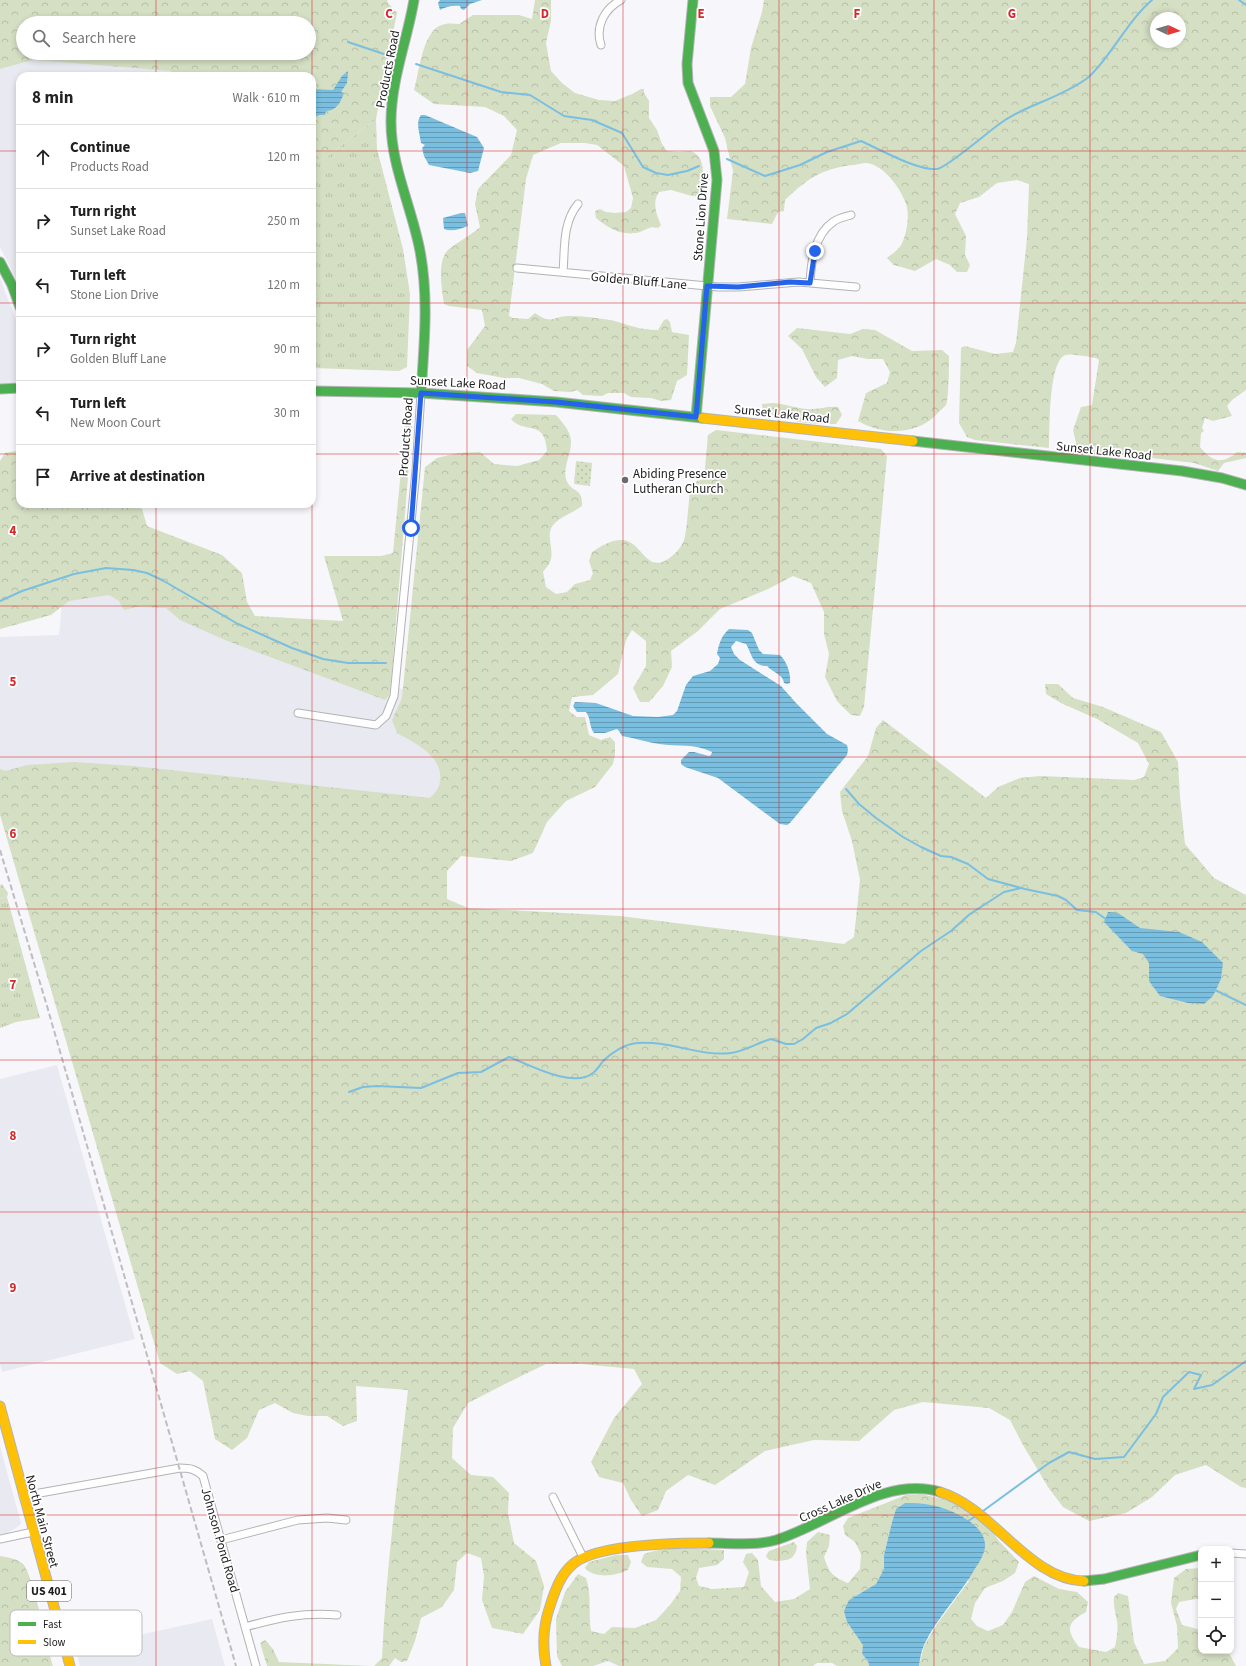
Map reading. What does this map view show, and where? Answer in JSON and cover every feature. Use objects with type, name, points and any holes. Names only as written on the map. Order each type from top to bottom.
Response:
[{"type":"main road","name":"Products Road","points":[[414,0],[393,100],[391,124],[395,150],[420,249],[425,304],[421,393]]},
{"type":"main road","name":"Stone Lion Drive","points":[[693,0],[687,64],[688,83],[694,103],[710,138],[717,170],[696,417]]},
{"type":"main road","points":[[0,262],[16,296]]},
{"type":"main road","points":[[0,389],[16,388]]},
{"type":"main road","name":"Sunset Lake Road","points":[[316,391],[421,393],[556,402],[1182,471],[1222,478],[1246,485]]},
{"type":"main road","name":"North Main Street","points":[[0,1406],[55,1610]]},
{"type":"main road","name":"Cross Lake Drive","points":[[546,1666],[542,1641],[548,1609],[562,1577],[573,1564],[583,1557],[621,1548],[668,1544],[757,1544],[775,1541],[819,1524],[881,1495],[899,1489],[915,1487],[932,1489],[964,1502],[978,1511],[1038,1564],[1056,1574],[1072,1579],[1089,1581],[1104,1579],[1198,1556]]},
{"type":"main road","name":"North Main Street","points":[[67,1656],[70,1666]]},
{"type":"street","points":[[601,45],[598,36],[598,28],[601,20],[606,13],[621,0]]},
{"type":"street","points":[[563,272],[567,225],[569,217],[578,204]]},
{"type":"street","points":[[810,283],[813,258],[817,244],[823,232],[832,222],[851,215]]},
{"type":"street","name":"Golden Bluff Lane","points":[[517,268],[707,286],[738,287],[790,282],[856,287]]},
{"type":"street","name":"Products Road","points":[[298,713],[376,725],[386,716],[394,696],[416,471],[421,393]]},
{"type":"street","name":"Johnson Pond Road","points":[[23,1496],[190,1468],[203,1476],[256,1666]]},
{"type":"street","points":[[553,1497],[583,1557]]},
{"type":"street","points":[[221,1540],[298,1520],[327,1518],[346,1520]]},
{"type":"street","points":[[0,1539],[33,1532]]},
{"type":"street","points":[[1234,1553],[1246,1554]]},
{"type":"street","points":[[245,1627],[289,1616],[319,1614],[337,1615]]},
{"type":"shaded area","points":[[33,60],[172,71],[16,72],[16,279],[0,247],[0,69]]},
{"type":"shaded area","points":[[0,278],[16,320],[16,381],[14,383],[0,384]]},
{"type":"shaded area","points":[[147,584],[385,685],[408,690],[468,813],[0,774],[0,637],[59,635],[63,591]]},
{"type":"shaded area","points":[[57,1065],[135,1339],[2,1372],[0,1364],[0,1079]]},
{"type":"shaded area","points":[[0,1446],[21,1523],[18,1527],[7,1533],[0,1534]]},
{"type":"shaded area","points":[[212,1619],[225,1666],[80,1666],[77,1656],[142,1656],[142,1634]]},
{"type":"green space","points":[[0,0],[387,0],[397,13],[376,119],[325,158],[316,162],[316,72],[171,72],[33,60],[0,69]]},
{"type":"green space","points":[[535,0],[551,0],[551,21],[546,43],[551,71],[562,83],[575,93],[599,100],[615,101],[644,89],[644,93],[649,101],[649,118],[657,130],[662,144],[667,151],[691,151],[697,155],[702,165],[703,181],[700,196],[692,196],[671,190],[659,192],[655,204],[656,212],[661,225],[658,228],[655,227],[640,232],[628,233],[616,231],[606,225],[596,218],[595,211],[600,209],[606,212],[615,213],[626,212],[631,208],[633,198],[624,166],[597,145],[585,143],[561,143],[533,155],[526,179],[509,316],[513,318],[528,319],[535,313],[546,319],[553,319],[565,316],[575,316],[610,320],[645,329],[658,330],[664,320],[667,319],[670,322],[672,332],[689,335],[687,375],[677,381],[671,400],[661,401],[651,398],[631,397],[624,393],[608,393],[602,396],[583,395],[577,390],[571,392],[554,391],[542,384],[519,378],[504,378],[477,373],[467,366],[467,350],[485,326],[482,310],[444,304],[441,283],[442,260],[449,249],[480,227],[475,204],[478,189],[511,155],[517,130],[504,116],[485,107],[434,104],[414,90],[423,52],[429,37],[438,26],[459,24],[473,15],[519,15],[532,19]]},
{"type":"green space","points":[[764,0],[1246,0],[1246,390],[1232,400],[1227,406],[1232,416],[1213,421],[1205,418],[1202,428],[1204,431],[1201,433],[1200,447],[1209,456],[1217,460],[1227,459],[1237,452],[1246,453],[1246,458],[1224,463],[1218,471],[1194,463],[1117,454],[1074,454],[1076,443],[1073,430],[1081,407],[1092,405],[1099,360],[1096,358],[1071,354],[1065,355],[1059,361],[1055,370],[1051,398],[1049,448],[975,440],[967,437],[959,423],[961,348],[965,346],[995,354],[1013,352],[1016,343],[1027,238],[1029,184],[1017,180],[997,183],[979,197],[960,203],[955,214],[966,236],[965,255],[970,265],[967,272],[957,272],[950,265],[936,259],[915,271],[894,265],[887,258],[900,247],[904,239],[908,221],[908,211],[905,201],[892,180],[880,168],[867,163],[832,169],[815,176],[800,186],[785,200],[784,211],[778,212],[772,224],[727,219],[733,171],[725,138],[710,106],[710,97],[731,97],[745,84],[751,48],[762,12]]},
{"type":"green space","points":[[376,119],[377,149],[403,249],[410,294],[407,367],[399,371],[316,368],[316,162],[325,158]]},
{"type":"green space","points":[[797,328],[850,334],[863,329],[875,330],[912,351],[942,350],[949,356],[946,405],[929,421],[909,430],[888,431],[867,426],[858,421],[866,393],[887,383],[890,372],[883,359],[868,359],[852,356],[838,360],[837,378],[825,387],[816,377],[802,349],[788,336]]},
{"type":"green space","points":[[773,403],[807,409],[838,407],[842,415],[836,424],[802,422],[763,412],[762,404]]},
{"type":"green space","points":[[407,408],[411,411],[413,417],[391,682],[389,695],[385,700],[225,640],[180,620],[166,608],[136,607],[124,610],[119,601],[109,595],[69,601],[51,615],[0,629],[0,461],[5,453],[16,451],[16,508],[139,508],[142,509],[147,526],[222,555],[242,573],[247,602],[255,616],[343,621],[324,556],[381,556],[393,553]]},
{"type":"green space","points":[[516,414],[556,415],[566,428],[571,439],[565,473],[568,484],[581,495],[582,506],[560,519],[551,529],[551,557],[543,572],[546,587],[556,594],[567,592],[575,584],[590,580],[593,573],[589,561],[592,552],[611,542],[624,540],[630,542],[651,561],[657,563],[664,561],[676,552],[682,545],[684,539],[691,486],[697,481],[704,479],[708,435],[716,430],[881,449],[887,456],[864,707],[860,716],[851,715],[837,701],[825,677],[829,654],[824,634],[824,612],[811,583],[793,576],[768,589],[720,609],[698,631],[671,651],[672,667],[663,686],[649,702],[640,702],[633,688],[646,666],[646,641],[632,630],[626,640],[618,674],[593,695],[572,697],[569,711],[577,717],[585,717],[589,735],[601,740],[610,737],[615,742],[613,764],[595,787],[566,801],[547,822],[533,853],[511,861],[461,856],[447,871],[447,899],[468,908],[620,916],[844,944],[854,937],[860,880],[852,841],[842,811],[840,792],[868,756],[876,728],[883,720],[986,798],[998,787],[1020,778],[1040,776],[1134,780],[1144,777],[1149,764],[1138,743],[1097,719],[1061,703],[1046,694],[1045,684],[1058,684],[1073,698],[1103,707],[1161,732],[1178,762],[1185,844],[1214,878],[1246,895],[1246,1488],[1241,1487],[1206,1465],[1175,1475],[1152,1497],[1126,1513],[1089,1521],[1063,1507],[1048,1487],[1010,1420],[989,1408],[923,1402],[894,1410],[859,1441],[814,1440],[765,1451],[715,1485],[688,1475],[666,1491],[658,1510],[642,1516],[631,1500],[623,1483],[599,1477],[591,1462],[614,1418],[642,1384],[634,1369],[581,1364],[546,1364],[468,1403],[453,1428],[452,1458],[471,1475],[493,1477],[509,1493],[508,1513],[514,1543],[536,1561],[544,1586],[540,1610],[523,1634],[492,1628],[482,1600],[484,1576],[481,1558],[467,1553],[457,1562],[454,1590],[442,1607],[421,1618],[415,1641],[407,1661],[401,1662],[395,1658],[389,1666],[374,1666],[382,1658],[389,1558],[408,1390],[356,1386],[357,1421],[343,1426],[327,1416],[308,1416],[293,1413],[275,1403],[259,1410],[247,1438],[232,1450],[215,1439],[203,1381],[190,1371],[177,1374],[160,1363],[0,815],[0,769],[6,771],[27,765],[75,762],[133,766],[430,798],[437,791],[439,786],[439,767],[421,747],[397,733],[392,720],[402,698],[425,467],[437,458],[458,453],[480,452],[494,464],[517,466],[539,460],[547,451],[542,434],[534,429],[516,424],[511,419]]},
{"type":"green space","points":[[576,461],[592,463],[590,486],[574,484]]},
{"type":"green space","points":[[2,884],[8,893],[7,897],[0,899],[0,885]]},
{"type":"green space","points":[[7,897],[40,1018],[16,1022],[0,1028],[0,899]]},
{"type":"green space","points":[[920,1494],[944,1499],[964,1506],[985,1521],[999,1541],[1019,1562],[1015,1573],[1003,1581],[985,1588],[975,1603],[971,1619],[977,1626],[988,1631],[1003,1625],[1012,1612],[1025,1582],[1034,1576],[1059,1589],[1077,1592],[1088,1602],[1086,1612],[1079,1616],[1070,1627],[1072,1636],[1079,1647],[1106,1652],[1115,1647],[1118,1628],[1114,1597],[1118,1593],[1128,1596],[1134,1642],[1144,1664],[1165,1661],[1178,1648],[1177,1626],[1171,1603],[1174,1578],[1186,1569],[1198,1568],[1198,1599],[1179,1602],[1176,1609],[1182,1625],[1198,1629],[1198,1654],[1230,1654],[1236,1666],[919,1666],[924,1646],[937,1624],[969,1581],[896,1509],[884,1555],[884,1569],[876,1584],[849,1600],[847,1622],[864,1645],[862,1654],[868,1661],[869,1666],[837,1666],[832,1663],[817,1663],[813,1666],[619,1666],[608,1661],[593,1666],[562,1666],[557,1656],[556,1619],[565,1592],[578,1574],[586,1578],[588,1584],[591,1631],[604,1634],[612,1627],[635,1628],[656,1620],[670,1605],[680,1591],[681,1577],[672,1569],[647,1567],[641,1562],[644,1554],[663,1549],[683,1548],[724,1550],[724,1559],[717,1565],[699,1568],[696,1578],[699,1586],[712,1589],[744,1587],[749,1572],[743,1562],[746,1554],[752,1553],[758,1560],[761,1586],[775,1602],[794,1599],[810,1589],[806,1553],[807,1542],[818,1532],[830,1535],[829,1546],[824,1557],[832,1574],[848,1583],[860,1569],[861,1554],[855,1542],[845,1535],[843,1526],[848,1518],[906,1495]]},
{"type":"green space","points":[[794,1542],[797,1546],[796,1552],[794,1556],[788,1560],[769,1560],[766,1556],[769,1551]]},
{"type":"green space","points":[[616,1555],[628,1555],[631,1562],[628,1570],[618,1574],[600,1575],[594,1574],[585,1568],[589,1562]]},
{"type":"green space","points":[[0,1556],[23,1564],[36,1596],[39,1610],[10,1610],[10,1656],[51,1656],[53,1666],[0,1666]]},
{"type":"green space","points":[[265,1640],[273,1649],[279,1662],[372,1666],[267,1666],[260,1643]]},
{"type":"water","points":[[440,0],[482,0],[470,4],[464,10],[461,9],[460,6],[449,6],[440,10],[438,3]]},
{"type":"water","points":[[348,71],[347,83],[341,92],[344,93],[338,105],[330,111],[326,111],[325,115],[316,117],[316,89],[333,90],[342,76]]},
{"type":"water","points":[[421,115],[425,115],[477,137],[484,148],[478,171],[470,173],[429,165],[424,156],[422,148],[425,145],[421,143],[418,129],[418,121]]},
{"type":"water","points":[[465,213],[468,226],[453,230],[444,229],[443,218]]},
{"type":"water","points":[[729,629],[748,630],[752,633],[759,650],[763,654],[780,655],[787,664],[789,672],[790,683],[787,684],[784,683],[780,676],[767,666],[755,662],[746,644],[736,641],[731,647],[734,654],[740,660],[781,686],[827,734],[847,745],[847,755],[787,825],[780,824],[718,778],[685,767],[681,764],[681,760],[689,752],[709,756],[712,752],[699,747],[659,744],[622,736],[617,729],[605,733],[594,733],[586,712],[577,712],[573,706],[575,702],[596,703],[633,716],[658,717],[673,715],[677,711],[686,685],[693,676],[710,671],[718,664],[720,658],[717,654],[722,637]]},
{"type":"water","points":[[1108,912],[1118,913],[1140,928],[1179,932],[1202,942],[1223,963],[1221,979],[1213,996],[1204,1004],[1188,1003],[1160,996],[1149,981],[1149,963],[1143,954],[1132,951],[1104,922]]},
{"type":"water","points":[[905,1503],[929,1504],[952,1511],[970,1521],[980,1531],[984,1538],[985,1547],[983,1555],[970,1577],[929,1635],[922,1650],[919,1666],[869,1666],[868,1661],[862,1654],[863,1645],[847,1622],[844,1611],[849,1600],[876,1584],[884,1569],[884,1555],[896,1509]]},
{"type":"waterway","points":[[727,159],[765,176],[800,165],[827,152],[861,141],[909,163],[929,169],[937,169],[957,157],[1008,118],[1065,92],[1088,78],[1106,58],[1137,15],[1152,0]]},
{"type":"waterway","points":[[1239,0],[1246,5]]},
{"type":"waterway","points":[[348,42],[390,56]]},
{"type":"waterway","points":[[416,64],[501,92],[530,95],[564,116],[592,120],[622,133],[643,167],[656,173],[668,175],[687,171],[699,166]]},
{"type":"waterway","points":[[0,601],[22,591],[74,574],[106,568],[133,570],[147,573],[162,580],[238,624],[292,648],[323,659],[348,663],[386,663]]},
{"type":"waterway","points":[[846,789],[859,804],[876,818],[903,837],[921,847],[941,856],[951,857],[968,864],[988,879],[1058,896],[1066,900],[1077,910],[1096,912],[1107,920]]},
{"type":"waterway","points":[[349,1092],[363,1087],[377,1086],[421,1088],[458,1073],[481,1072],[509,1057],[551,1074],[574,1078],[585,1077],[593,1073],[610,1055],[623,1047],[637,1043],[661,1044],[719,1054],[736,1052],[771,1039],[786,1044],[794,1044],[803,1039],[816,1028],[831,1023],[847,1014],[921,951],[951,931],[970,914],[1004,892],[1021,888]]},
{"type":"waterway","points":[[1215,990],[1246,1005]]},
{"type":"waterway","points":[[983,1511],[1049,1463],[1069,1452],[1095,1459],[1124,1457],[1156,1414],[1163,1397],[1189,1372],[1201,1375],[1194,1389],[1212,1385],[1246,1361]]},
{"type":"waterway","points":[[968,1521],[976,1516]]},
{"type":"railway","points":[[0,850],[47,1006],[236,1666]]},
{"type":"traffic: fast","points":[[414,0],[396,76],[391,122],[394,155],[416,235],[423,269],[425,322],[421,393]]},
{"type":"traffic: fast","points":[[693,0],[687,64],[688,83],[714,151],[717,180],[696,417]]},
{"type":"traffic: fast","points":[[0,262],[16,296]]},
{"type":"traffic: fast","points":[[0,389],[16,388]]},
{"type":"traffic: fast","points":[[316,391],[421,393],[556,402],[702,418]]},
{"type":"traffic: fast","points":[[913,441],[1182,471],[1222,478],[1246,485]]},
{"type":"traffic: fast","points":[[709,1543],[743,1544],[768,1542],[796,1533],[878,1495],[898,1490],[919,1489],[940,1492]]},
{"type":"traffic: fast","points":[[1084,1581],[1104,1579],[1198,1556]]},
{"type":"traffic: slow","points":[[702,418],[913,441]]},
{"type":"traffic: slow","points":[[0,1406],[55,1610]]},
{"type":"traffic: slow","points":[[940,1492],[959,1500],[977,1513],[1028,1557],[1046,1569],[1064,1578],[1084,1581]]},
{"type":"traffic: slow","points":[[546,1666],[544,1636],[548,1613],[558,1584],[568,1568],[573,1564],[584,1557],[600,1552],[618,1549],[659,1544],[709,1543]]},
{"type":"traffic: slow","points":[[67,1656],[70,1666]]},
{"type":"place","name":"Abiding Presence Lutheran Church","points":[[625,480]]},
{"type":"route","points":[[411,528],[421,393],[556,402],[696,417],[707,286],[746,287],[790,282],[810,283],[815,251]]}]
